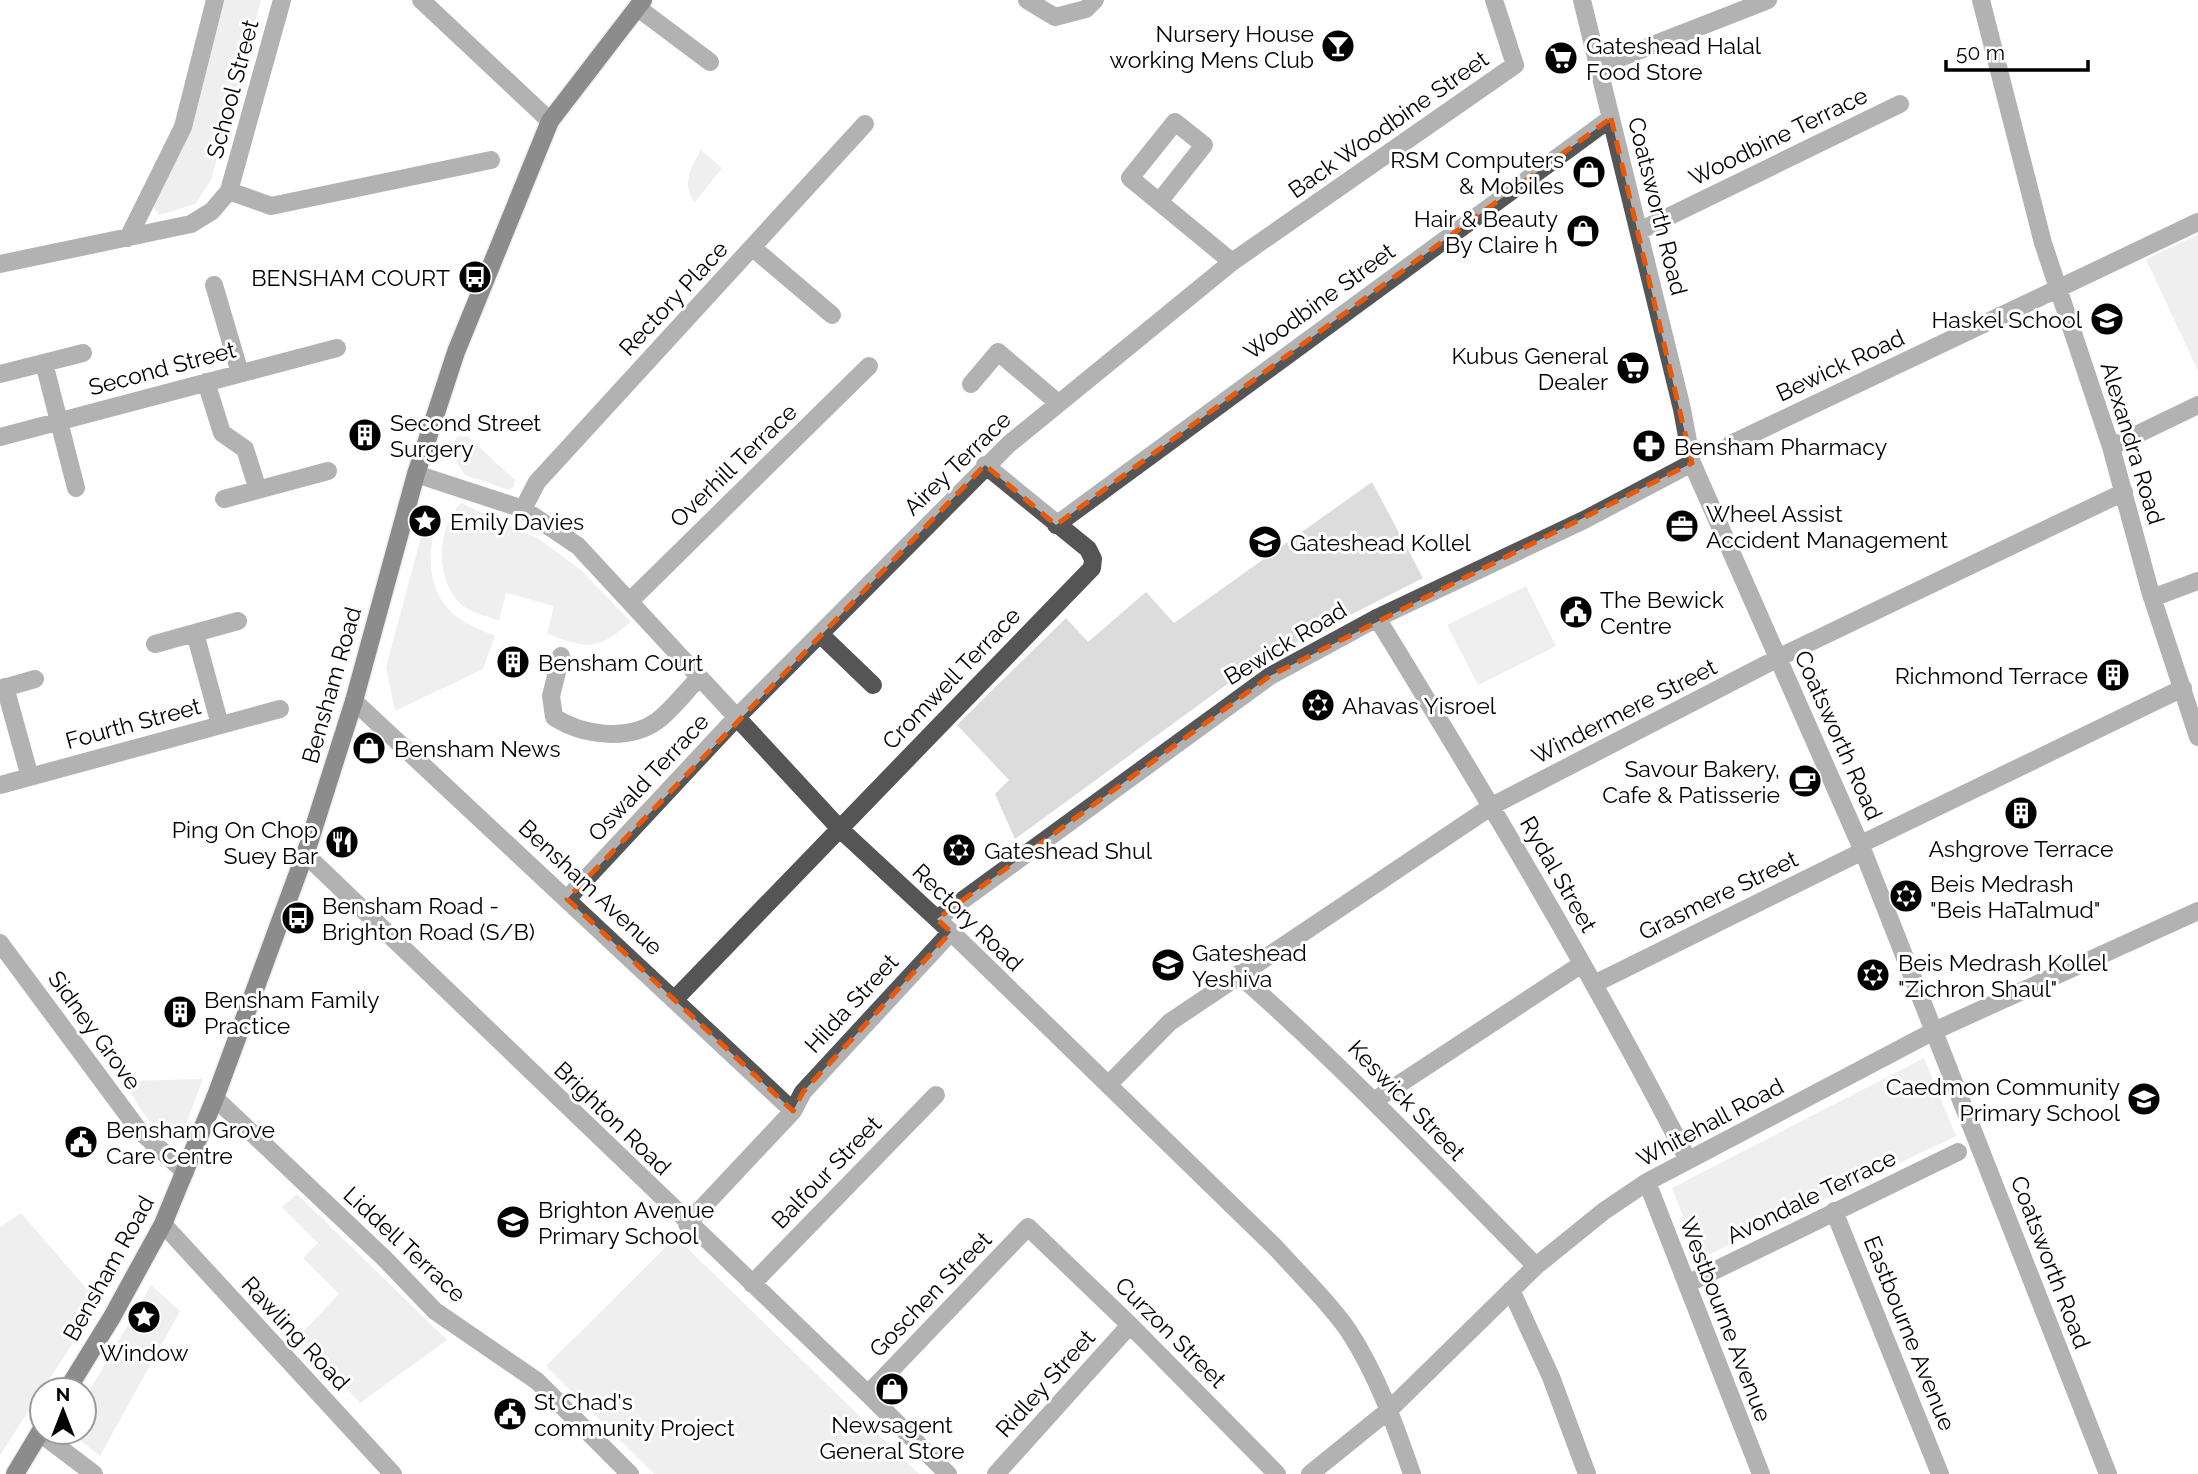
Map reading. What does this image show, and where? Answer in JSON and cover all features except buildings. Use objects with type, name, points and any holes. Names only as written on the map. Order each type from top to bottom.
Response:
[{"type":"main road","name":"Bensham Road","points":[[76,1376],[112,1317],[163,1224],[215,1098],[304,854],[354,701],[416,474],[456,352],[550,121],[640,4]]},
{"type":"main road","points":[[15,1474],[32,1446]]},
{"type":"street","points":[[128,238],[183,127],[215,0]]},
{"type":"street","name":"School Street","points":[[229,191],[282,0]]},
{"type":"street","points":[[421,0],[550,121]]},
{"type":"street","points":[[1027,0],[1055,17],[1086,9],[1095,0]]},
{"type":"street","name":"Back Woodbine Street","points":[[1232,262],[1515,65],[1494,0]]},
{"type":"street","name":"Coatsworth Road","points":[[1582,0],[1682,410],[1692,463],[1862,848],[2108,1474]]},
{"type":"street","points":[[1599,66],[1768,0]]},
{"type":"street","name":"Alexandra Road","points":[[1981,0],[2023,170],[2058,288],[2111,447],[2152,598],[2197,733]]},
{"type":"street","points":[[640,4],[710,62]]},
{"type":"street","name":"Woodbine Terrace","points":[[1639,231],[1900,104]]},
{"type":"street","name":"Woodbine Street","points":[[1056,525],[1611,118]]},
{"type":"street","points":[[1159,202],[1204,145],[1175,122],[1130,178],[1159,202],[1232,262]]},
{"type":"street","name":"Rectory Place","points":[[523,509],[537,482],[865,124]]},
{"type":"street","points":[[0,264],[191,224],[212,211],[229,191],[271,206],[491,160]]},
{"type":"street","name":"Bewick Road","points":[[1731,444],[2198,222]]},
{"type":"street","points":[[753,248],[832,315]]},
{"type":"street","name":"Airey Terrace","points":[[736,718],[821,635],[985,466],[1058,402],[1232,262]]},
{"type":"street","points":[[214,285],[240,373]]},
{"type":"street","name":"Second Street","points":[[0,437],[337,348]]},
{"type":"street","points":[[971,384],[999,352],[1058,402]]},
{"type":"street","points":[[0,374],[83,353]]},
{"type":"street","points":[[44,363],[76,488]]},
{"type":"street","name":"Overhill Terrace","points":[[631,600],[869,366]]},
{"type":"street","points":[[206,382],[222,433],[245,449],[258,490]]},
{"type":"street","points":[[2111,447],[2198,405]]},
{"type":"street","name":"Bewick Road","points":[[937,919],[1270,676],[1377,618],[1584,520],[1692,463]]},
{"type":"street","points":[[985,466],[1056,525]]},
{"type":"street","points":[[224,499],[328,471]]},
{"type":"street","name":"Rectory Road","points":[[416,474],[523,509],[578,546],[631,600],[699,678],[841,830],[951,932],[1276,1248],[1325,1301],[1349,1332],[1389,1410],[1412,1474]]},
{"type":"street","name":"Windermere Street","points":[[1108,1085],[1170,1022],[1492,806],[1779,660],[2124,492]]},
{"type":"street","name":"Cromwell Terrace","points":[[675,999],[1086,577],[1093,568],[1093,559],[1088,549],[1056,525]]},
{"type":"street","points":[[2152,598],[2198,581]]},
{"type":"street","name":"Rydal Street","points":[[1377,618],[1492,806],[1594,984],[1688,1160]]},
{"type":"street","points":[[155,644],[238,621]]},
{"type":"street","points":[[195,633],[220,725]]},
{"type":"street","points":[[821,635],[873,685]]},
{"type":"street","points":[[561,656],[551,696],[554,717],[571,729],[596,734],[627,732],[656,722],[699,678]]},
{"type":"street","points":[[30,777],[3,688],[35,679]]},
{"type":"street","name":"Grasmere Street","points":[[1594,984],[2183,688]]},
{"type":"street","name":"Bensham Avenue","points":[[354,701],[793,1111]]},
{"type":"street","name":"Fourth Street","points":[[0,785],[280,709]]},
{"type":"street","name":"Oswald Terrace","points":[[567,899],[736,718]]},
{"type":"street","name":"Brighton Road","points":[[304,854],[687,1224],[868,1394],[948,1474]]},
{"type":"street","name":"Whitehall Road","points":[[1310,1474],[1389,1410],[1536,1266],[1604,1211],[1647,1182],[1934,1031],[2198,911]]},
{"type":"street","name":"Hilda Street","points":[[687,1224],[793,1111],[803,1092],[951,932]]},
{"type":"street","name":"Sidney Grove","points":[[0,943],[138,1129],[185,1172]]},
{"type":"street","points":[[1375,1100],[1582,964]]},
{"type":"street","name":"Keswick Street","points":[[1238,974],[1375,1100],[1536,1266]]},
{"type":"street","name":"Balfour Street","points":[[752,1284],[936,1095]]},
{"type":"street","name":"Liddell Terrace","points":[[215,1098],[436,1311],[537,1381],[630,1474]]},
{"type":"street","name":"Avondale Terrace","points":[[1687,1284],[1958,1152]]},
{"type":"street","name":"Westbourne Avenue","points":[[1647,1182],[1760,1474]]},
{"type":"street","name":"Eastbourne Avenue","points":[[1834,1211],[1940,1474]]},
{"type":"street","name":"Rawling Road","points":[[163,1224],[393,1474]]},
{"type":"street","name":"Curzon Street","points":[[1028,1227],[1130,1325],[1277,1474]]},
{"type":"street","name":"Goschen Street","points":[[868,1394],[1028,1227]]},
{"type":"street","points":[[1511,1290],[1551,1377],[1587,1474]]},
{"type":"street","name":"Ridley Street","points":[[996,1474],[1130,1325]]},
{"type":"street","points":[[59,1446],[94,1474]]},
{"type":"highlighted area","points":[[1611,118],[1692,463],[1270,676],[937,919],[951,932],[803,1092],[793,1111],[567,899],[985,465],[1056,525]]},
{"type":"shaded area","points":[[221,0],[261,0],[211,180],[195,204],[159,215],[153,206]]},
{"type":"shaded area","points":[[701,150],[722,168],[695,202],[688,183],[691,169]]},
{"type":"shaded area","points":[[2198,235],[2198,371],[2146,259]]},
{"type":"shaded area","points":[[458,436],[468,437],[515,480],[514,486],[509,490],[465,475],[453,451]]},
{"type":"shaded area","points":[[1372,482],[1423,578],[1256,663],[1015,839],[995,794],[1009,780],[957,725],[1066,618],[1088,642],[1146,592],[1174,623]]},
{"type":"shaded area","points":[[461,503],[539,539],[581,570],[631,622],[609,638],[583,644],[547,634],[554,606],[506,593],[499,621],[463,606],[447,583],[442,555],[447,527]]},
{"type":"shaded area","points":[[428,511],[438,513],[432,542],[431,570],[440,596],[460,619],[495,636],[483,669],[395,711],[386,667]]},
{"type":"shaded area","points":[[1526,586],[1556,646],[1478,685],[1447,625]]},
{"type":"shaded area","points":[[1924,1058],[1956,1136],[1700,1259],[1672,1188]]},
{"type":"shaded area","points":[[203,1079],[186,1124],[175,1130],[165,1130],[148,1119],[124,1081]]},
{"type":"shaded area","points":[[297,1194],[447,1340],[360,1403],[299,1336],[339,1294],[303,1258],[318,1243],[282,1207]]},
{"type":"shaded area","points":[[21,1213],[99,1303],[51,1376],[28,1376],[28,1412],[0,1455],[0,1227]]},
{"type":"shaded area","points":[[676,1237],[919,1474],[654,1474],[546,1366]]},
{"type":"shaded area","points":[[151,1285],[180,1311],[100,1456],[87,1446],[98,1446],[98,1376]]},
{"type":"place","name":"Nursery House working Mens Club","points":[[1338,46]]},
{"type":"place","name":"Gateshead Halal Food Store","points":[[1561,58]]},
{"type":"place","name":"RSM Computers & Mobiles","points":[[1589,172]]},
{"type":"place","name":"Hair & Beauty By Claire h","points":[[1583,231]]},
{"type":"place","name":"BENSHAM COURT","points":[[475,277]]},
{"type":"place","name":"Haskel School","points":[[2107,319]]},
{"type":"place","name":"Kubus General Dealer","points":[[1633,368]]},
{"type":"place","name":"Second Street Surgery","points":[[365,435]]},
{"type":"place","name":"Bensham Pharmacy","points":[[1649,446]]},
{"type":"place","name":"Emily Davies","points":[[425,521]]},
{"type":"place","name":"Wheel Assist Accident Management","points":[[1682,526]]},
{"type":"place","name":"Gateshead Kollel","points":[[1265,542]]},
{"type":"place","name":"The Bewick Centre","points":[[1576,612]]},
{"type":"place","name":"Bensham Court","points":[[513,662]]},
{"type":"place","name":"Richmond Terrace","points":[[2113,675]]},
{"type":"place","name":"Ahavas Yisroel","points":[[1318,705]]},
{"type":"place","name":"Bensham News","points":[[369,748]]},
{"type":"place","name":"Savour Bakery, Cafe & Patisserie","points":[[1805,781]]},
{"type":"place","name":"Ashgrove Terrace","points":[[2021,813]]},
{"type":"place","name":"Ping On Chop Suey Bar","points":[[342,842]]},
{"type":"place","name":"Gateshead Shul","points":[[959,850]]},
{"type":"place","name":"Beis Medrash \"Beis HaTalmud\"","points":[[1906,896]]},
{"type":"place","name":"Bensham Road - Brighton Road (S/B)","points":[[298,918]]},
{"type":"place","name":"Gateshead Yeshiva","points":[[1168,965]]},
{"type":"place","name":"Beis Medrash Kollel \"Zichron Shaul\"","points":[[1873,975]]},
{"type":"place","name":"Bensham Family Practice","points":[[180,1012]]},
{"type":"place","name":"Caedmon Community Primary School","points":[[2144,1099]]},
{"type":"place","name":"Bensham Grove Care Centre","points":[[81,1142]]},
{"type":"place","name":"Brighton Avenue Primary School","points":[[513,1222]]},
{"type":"place","name":"Window","points":[[144,1317]]},
{"type":"place","name":"Newsagent General Store","points":[[892,1389]]},
{"type":"place","name":"St Chad's community Project","points":[[510,1414]]}]
